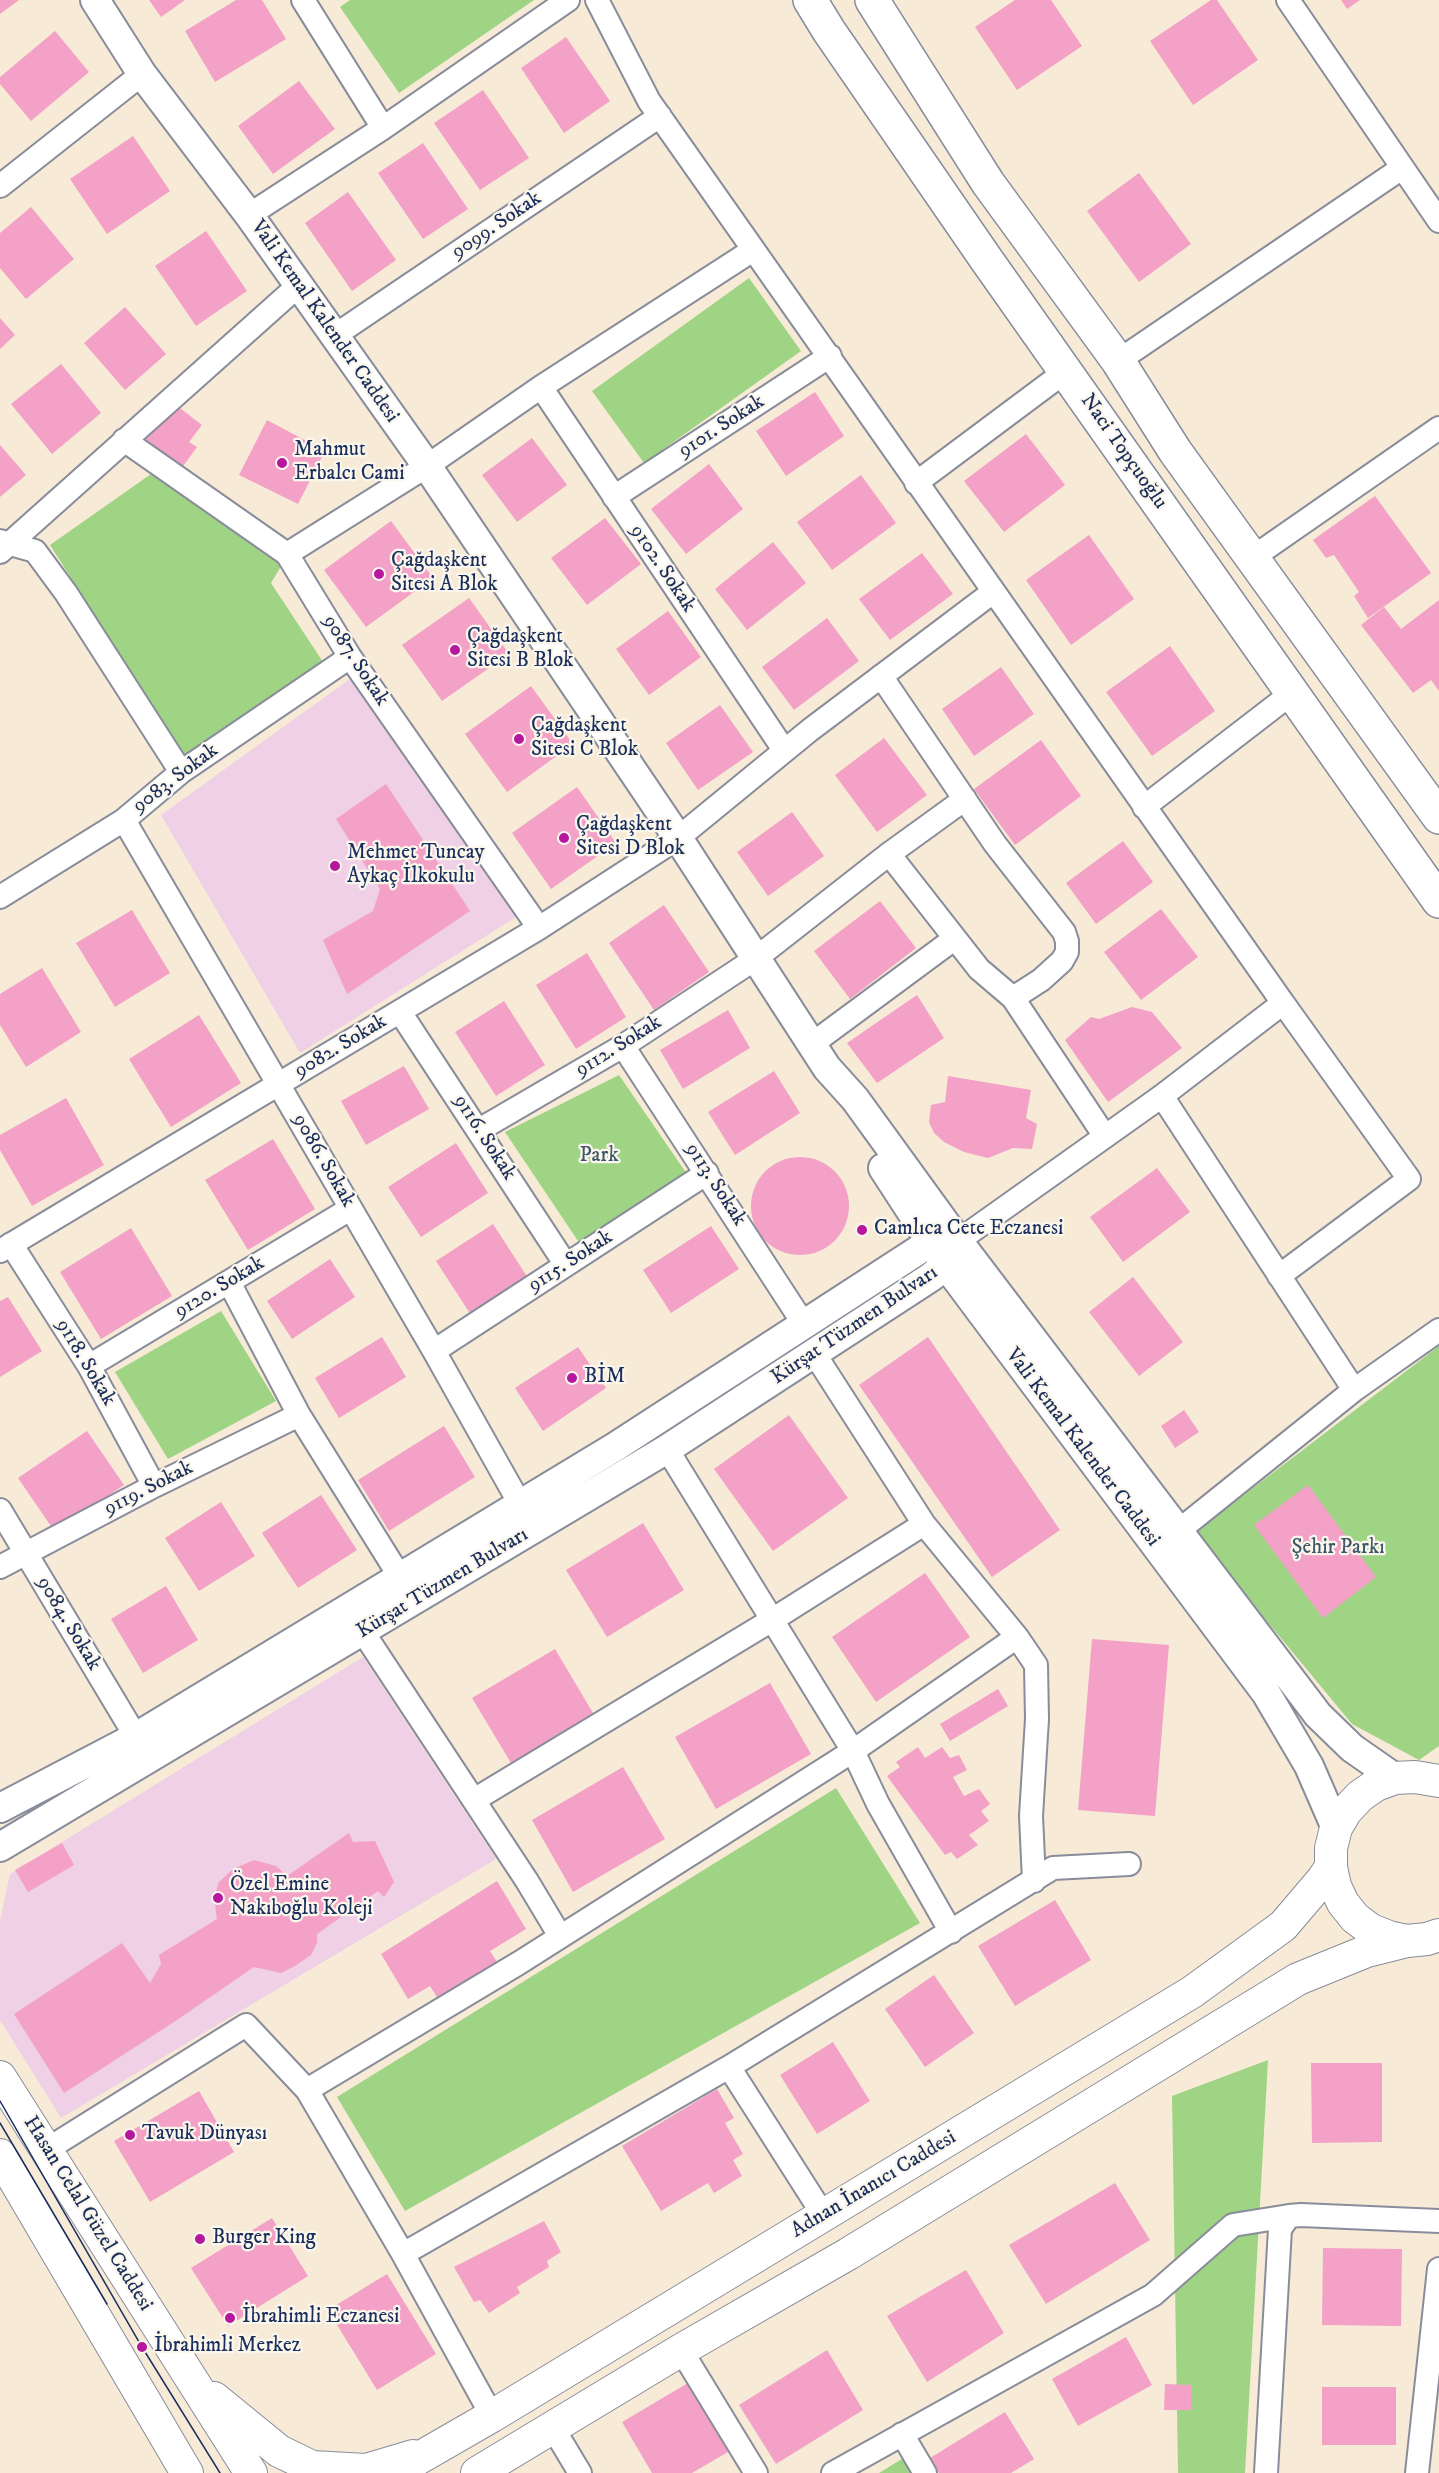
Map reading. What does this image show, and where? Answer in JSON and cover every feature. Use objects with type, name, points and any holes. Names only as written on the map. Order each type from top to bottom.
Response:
[{"type":"main road","name":"Naci Topçuoğlu","points":[[810,0],[855,69],[1439,901]]},
{"type":"main road","name":"Naci Topçuoğlu","points":[[872,0],[988,183],[1118,361],[1175,451],[1439,817]]},
{"type":"main road","points":[[1422,1776],[1376,1785],[1360,1796],[1346,1811],[1336,1828],[1331,1848],[1331,1867],[1335,1886],[1343,1903],[1355,1918],[1371,1930],[1389,1937],[1428,1939]]},
{"type":"main road","name":"Adnan İnanıcı Caddesi","points":[[393,2473],[492,2416],[1192,1992],[1283,1926],[1331,1867]]},
{"type":"main road","points":[[477,2473],[681,2350],[848,2254],[1298,1979],[1367,1951],[1428,1939]]},
{"type":"main road","name":"Hasan Celal Güzel Caddesi","points":[[0,2077],[250,2473]]},
{"type":"main road","name":"Hasan Celal Güzel Caddesi","points":[[0,2155],[183,2467]]},
{"type":"main road","points":[[194,2382],[279,2451],[312,2467],[366,2470],[434,2450]]},
{"type":"street","name":"Vali Kemal Kalender Caddesi","points":[[95,0],[142,74],[249,215],[427,466],[678,838],[827,1068],[855,1099],[945,1249],[1266,1693],[1308,1766],[1336,1828]]},
{"type":"street","points":[[249,215],[383,128],[568,0]]},
{"type":"street","points":[[597,0],[649,100],[660,116],[1144,807],[1409,1179],[1279,1276]]},
{"type":"street","points":[[1288,0],[1439,221]]},
{"type":"street","points":[[311,3],[383,128]]},
{"type":"street","points":[[0,186],[142,74]]},
{"type":"street","name":"9099. Sokak","points":[[334,336],[660,116]]},
{"type":"street","points":[[1118,361],[1402,168]]},
{"type":"street","points":[[287,554],[427,466],[541,387],[753,250]]},
{"type":"street","points":[[3,545],[299,285]]},
{"type":"street","name":"9101. Sokak","points":[[614,497],[830,356]]},
{"type":"street","points":[[916,483],[1066,371]]},
{"type":"street","name":"9102. Sokak","points":[[541,387],[784,750]]},
{"type":"street","points":[[1252,558],[1439,428]]},
{"type":"street","name":"9087. Sokak","points":[[124,440],[287,554],[350,657],[539,928]]},
{"type":"street","points":[[3,545],[35,550],[66,592],[181,772]]},
{"type":"street","name":"9082. Sokak","points":[[6,1247],[539,928],[678,838],[784,750],[993,592]]},
{"type":"street","name":"9083. Sokak","points":[[0,897],[123,820],[181,772],[350,657]]},
{"type":"street","points":[[881,676],[995,844],[1064,932],[1067,952],[1062,961],[1041,980],[1013,998]]},
{"type":"street","points":[[1144,807],[1292,693]]},
{"type":"street","name":"9112. Sokak","points":[[479,1130],[623,1046],[755,959],[889,854],[965,799]]},
{"type":"street","name":"9086. Sokak","points":[[123,820],[434,1351],[520,1504]]},
{"type":"street","points":[[889,854],[979,969],[1013,998],[1104,1136]]},
{"type":"street","points":[[812,1044],[954,939]]},
{"type":"street","points":[[945,1249],[1162,1096],[1283,1003]]},
{"type":"street","name":"9116. Sokak","points":[[400,1012],[567,1265]]},
{"type":"street","name":"9113. Sokak","points":[[623,1046],[805,1326]]},
{"type":"street","points":[[1162,1096],[1354,1390]]},
{"type":"street","name":"9115. Sokak","points":[[434,1351],[707,1173]]},
{"type":"street","name":"9120. Sokak","points":[[89,1365],[350,1209]]},
{"type":"street","name":"9118. Sokak","points":[[6,1247],[89,1365],[154,1486]]},
{"type":"street","name":"Vali Kemal Kalender Caddesi","points":[[945,1249],[1177,1532],[1318,1715],[1352,1748],[1422,1776]]},
{"type":"street","name":"Kürşat Tüzmen Bulvarı","points":[[0,1808],[136,1737],[615,1447],[805,1326],[945,1249]]},
{"type":"street","name":"Kürşat Tüzmen Bulvarı","points":[[0,1847],[18,1834],[363,1632],[667,1449],[814,1353],[945,1249]]},
{"type":"street","points":[[229,1282],[299,1415],[400,1578]]},
{"type":"street","points":[[1177,1532],[1354,1390],[1439,1330]]},
{"type":"street","points":[[814,1353],[924,1524],[1017,1637],[1036,1665],[1037,1719],[1031,1816],[1034,1881]]},
{"type":"street","name":"9119. Sokak","points":[[0,1567],[154,1486],[299,1415]]},
{"type":"street","points":[[667,1449],[853,1751],[878,1804],[951,1932]]},
{"type":"street","name":"9084. Sokak","points":[[0,1510],[136,1737]]},
{"type":"street","points":[[474,1800],[772,1620],[924,1524]]},
{"type":"street","points":[[363,1632],[527,1881],[560,1936]]},
{"type":"street","points":[[306,2090],[560,1936],[853,1751],[1017,1637]]},
{"type":"street","points":[[403,2254],[729,2067],[1053,1869],[1129,1864]]},
{"type":"street","points":[[46,2150],[246,2025],[306,2090],[403,2254],[492,2416]]},
{"type":"street","points":[[729,2067],[824,2216]]},
{"type":"street","points":[[833,2473],[1153,2295],[1233,2225],[1289,2216],[1439,2221]]},
{"type":"street","points":[[1266,2473],[1280,2229],[1289,2216]]},
{"type":"street","points":[[1417,2473],[1430,2449],[1439,2269]]},
{"type":"street","points":[[681,2350],[756,2473]]},
{"type":"street","points":[[553,2428],[580,2473]]},
{"type":"street","points":[[902,2434],[925,2473]]},
{"type":"shaded area","name":"Mehmet Tuncay Aykaç İlkokulu","points":[[350,679],[516,917],[300,1053],[161,815]]},
{"type":"shaded area","name":"Özel Emine Nakıboğlu Koleji","points":[[363,1657],[496,1859],[61,2118],[0,2020],[0,1921],[10,1874]]},
{"type":"green space","points":[[350,0],[534,0],[399,93],[340,7]]},
{"type":"green space","points":[[749,278],[801,351],[644,463],[592,391]]},
{"type":"green space","points":[[151,474],[283,563],[271,583],[323,662],[185,757],[50,545]]},
{"type":"green space","name":"Park","points":[[619,1075],[687,1174],[580,1244],[505,1132]]},
{"type":"green space","points":[[221,1311],[276,1401],[168,1459],[115,1372]]},
{"type":"green space","name":"Şehir Parkı","points":[[1439,1346],[1439,1746],[1419,1760],[1352,1724],[1194,1533]]},
{"type":"green space","points":[[836,1788],[920,1923],[405,2211],[337,2097]]},
{"type":"green space","points":[[1268,2060],[1245,2473],[1178,2473],[1172,2096]]},
{"type":"green space","points":[[905,2457],[914,2473],[879,2473]]},
{"type":"building","points":[[0,0],[19,0],[0,14]]},
{"type":"building","points":[[149,0],[185,0],[161,17]]},
{"type":"building","points":[[236,0],[262,0],[286,39],[215,82],[185,31]]},
{"type":"building","points":[[1015,0],[1051,0],[1082,46],[1017,90],[975,27]]},
{"type":"building","points":[[1211,0],[1217,0],[1258,60],[1193,105],[1150,41]]},
{"type":"building","points":[[1341,0],[1360,0],[1347,9]]},
{"type":"building","points":[[55,31],[89,72],[31,121],[0,84],[0,77]]},
{"type":"building","points":[[566,37],[610,101],[564,133],[521,68]]},
{"type":"building","points":[[299,81],[335,129],[273,174],[238,126]]},
{"type":"building","points":[[483,90],[529,158],[480,190],[434,123]]},
{"type":"building","points":[[133,136],[170,191],[107,234],[70,179]]},
{"type":"building","points":[[423,143],[468,209],[423,239],[378,173]]},
{"type":"building","points":[[1139,173],[1191,244],[1139,282],[1087,211]]},
{"type":"building","points":[[348,192],[396,260],[352,291],[305,223]]},
{"type":"building","points":[[31,207],[74,259],[26,299],[0,268],[0,233]]},
{"type":"building","points":[[206,231],[247,291],[196,326],[155,266]]},
{"type":"building","points":[[125,307],[166,354],[125,390],[84,343]]},
{"type":"building","points":[[0,318],[15,335],[0,349]]},
{"type":"building","points":[[61,364],[101,413],[52,454],[11,404]]},
{"type":"building","points":[[815,392],[844,436],[786,476],[756,431]]},
{"type":"building","points":[[172,402],[202,425],[189,442],[197,447],[181,469],[143,440]]},
{"type":"building","name":"Mahmut Erbalcı Cami","points":[[267,420],[325,451],[298,504],[239,475]]},
{"type":"building","points":[[1026,434],[1065,485],[1004,532],[964,481]]},
{"type":"building","points":[[532,438],[567,485],[517,522],[482,475]]},
{"type":"building","points":[[0,445],[26,475],[0,497]]},
{"type":"building","points":[[709,464],[743,509],[686,554],[651,509]]},
{"type":"building","points":[[861,475],[896,523],[832,570],[797,522]]},
{"type":"building","points":[[1375,496],[1431,573],[1368,618],[1354,596],[1359,592],[1334,555],[1326,558],[1313,540]]},
{"type":"building","points":[[605,518],[641,564],[587,605],[551,558]]},
{"type":"building","name":"Çağdaşkent Sitesi A Blok","points":[[391,521],[433,578],[366,627],[324,570]]},
{"type":"building","points":[[1089,535],[1134,599],[1071,645],[1026,580]]},
{"type":"building","points":[[773,542],[806,583],[747,630],[715,589]]},
{"type":"building","points":[[922,553],[953,594],[890,640],[859,599]]},
{"type":"building","name":"Çağdaşkent Sitesi B Blok","points":[[469,598],[509,654],[442,701],[402,645]]},
{"type":"building","points":[[1439,600],[1439,691],[1431,680],[1413,693],[1361,625],[1384,607],[1401,629]]},
{"type":"building","points":[[668,611],[701,657],[649,695],[616,649]]},
{"type":"building","points":[[827,618],[859,661],[794,710],[762,667]]},
{"type":"building","points":[[1170,646],[1215,711],[1152,756],[1106,692]]},
{"type":"building","points":[[1001,667],[1034,714],[974,756],[942,709]]},
{"type":"building","name":"Çağdaşkent Sitesi C Blok","points":[[531,686],[573,744],[507,792],[465,734]]},
{"type":"building","points":[[720,705],[753,752],[698,790],[666,743]]},
{"type":"building","points":[[884,738],[927,795],[877,832],[835,775]]},
{"type":"building","points":[[1041,740],[1081,796],[1015,845],[974,789]]},
{"type":"building","points":[[386,784],[470,911],[347,994],[323,940],[373,911],[380,889],[336,819]]},
{"type":"building","name":"Çağdaşkent Sitesi D Blok","points":[[577,787],[616,843],[551,889],[512,833]]},
{"type":"building","points":[[792,812],[824,856],[768,896],[737,852]]},
{"type":"building","points":[[1123,841],[1153,882],[1096,924],[1066,883]]},
{"type":"building","points":[[880,901],[916,948],[850,999],[814,951]]},
{"type":"building","points":[[664,905],[709,972],[654,1010],[609,943]]},
{"type":"building","points":[[1161,909],[1198,957],[1141,1000],[1104,952]]},
{"type":"building","points":[[132,910],[170,973],[115,1007],[76,943]]},
{"type":"building","points":[[587,953],[626,1017],[576,1049],[536,985]]},
{"type":"building","points":[[42,968],[81,1032],[26,1067],[0,1025],[0,994]]},
{"type":"building","points":[[917,995],[944,1038],[877,1083],[847,1043]]},
{"type":"building","points":[[504,1001],[545,1065],[496,1096],[455,1032]]},
{"type":"building","points":[[1132,1007],[1152,1012],[1182,1048],[1108,1102],[1065,1040],[1091,1017],[1099,1019]]},
{"type":"building","points":[[728,1010],[750,1048],[683,1089],[660,1050]]},
{"type":"building","points":[[199,1015],[241,1083],[171,1127],[129,1059]]},
{"type":"building","points":[[404,1066],[429,1109],[366,1145],[341,1101]]},
{"type":"building","points":[[774,1071],[800,1113],[735,1155],[708,1112]]},
{"type":"building","points":[[948,1076],[1031,1090],[1026,1118],[1037,1124],[1032,1149],[1013,1148],[988,1158],[964,1152],[944,1142],[934,1133],[929,1122],[931,1105],[945,1102]]},
{"type":"building","points":[[66,1098],[104,1165],[32,1206],[0,1150],[0,1135]]},
{"type":"building","points":[[273,1139],[315,1209],[248,1250],[205,1180]]},
{"type":"building","points":[[456,1143],[488,1193],[421,1237],[388,1187]]},
{"type":"building","points":[[800,1157],[819,1161],[835,1171],[845,1187],[849,1206],[845,1225],[835,1241],[819,1251],[800,1255],[781,1251],[765,1241],[755,1225],[751,1206],[755,1187],[765,1171],[781,1161]]},
{"type":"building","points":[[1157,1168],[1190,1212],[1123,1262],[1090,1217]]},
{"type":"building","points":[[493,1224],[528,1278],[471,1315],[436,1261]]},
{"type":"building","points":[[711,1226],[739,1269],[671,1313],[643,1270]]},
{"type":"building","points":[[131,1228],[172,1296],[101,1339],[60,1272]]},
{"type":"building","points":[[330,1259],[355,1297],[292,1339],[267,1301]]},
{"type":"building","points":[[1133,1277],[1183,1342],[1139,1376],[1089,1312]]},
{"type":"building","points":[[8,1297],[42,1351],[0,1377],[0,1301]]},
{"type":"building","points":[[382,1337],[406,1377],[339,1418],[315,1378]]},
{"type":"building","points":[[928,1337],[1060,1530],[992,1577],[859,1385]]},
{"type":"building","points":[[578,1347],[606,1388],[543,1431],[515,1388]]},
{"type":"building","points":[[1184,1410],[1199,1432],[1175,1448],[1161,1426]]},
{"type":"building","points":[[789,1415],[848,1498],[773,1551],[714,1469]]},
{"type":"building","points":[[444,1426],[475,1477],[389,1531],[358,1480]]},
{"type":"building","points":[[87,1431],[124,1485],[55,1532],[18,1478]]},
{"type":"building","points":[[1308,1485],[1376,1577],[1323,1618],[1254,1525]]},
{"type":"building","points":[[321,1495],[357,1550],[298,1588],[262,1533]]},
{"type":"building","points":[[221,1502],[255,1556],[199,1591],[165,1538]]},
{"type":"building","points":[[643,1523],[684,1590],[607,1637],[566,1570]]},
{"type":"building","points":[[925,1573],[970,1637],[876,1702],[832,1637]]},
{"type":"building","points":[[166,1586],[198,1640],[143,1673],[111,1619]]},
{"type":"building","points":[[1092,1639],[1169,1645],[1155,1816],[1078,1810]]},
{"type":"building","points":[[555,1649],[593,1713],[511,1763],[472,1698]]},
{"type":"building","points":[[770,1683],[811,1754],[716,1809],[675,1737]]},
{"type":"building","points":[[998,1689],[1008,1706],[950,1741],[940,1724]]},
{"type":"building","points":[[918,1747],[925,1758],[942,1747],[950,1758],[959,1755],[967,1770],[953,1777],[964,1796],[979,1789],[990,1804],[981,1811],[989,1821],[969,1835],[978,1845],[957,1859],[951,1852],[945,1855],[887,1776],[900,1767],[896,1762]]},
{"type":"building","points":[[623,1767],[665,1839],[573,1892],[532,1820]]},
{"type":"building","points":[[349,1833],[353,1842],[375,1841],[394,1882],[384,1897],[378,1891],[317,1934],[317,1943],[311,1955],[295,1966],[281,1973],[254,1967],[64,2093],[14,2014],[122,1943],[150,1983],[161,1964],[159,1955],[217,1919],[214,1898],[219,1882],[233,1869],[254,1860],[276,1866],[287,1876]]},
{"type":"building","points":[[62,1843],[74,1865],[28,1892],[15,1870]]},
{"type":"building","points":[[497,1881],[526,1929],[490,1951],[499,1965],[440,2002],[430,1986],[408,1999],[381,1954]]},
{"type":"building","points":[[1055,1900],[1091,1960],[1015,2006],[978,1946]]},
{"type":"building","points":[[934,1975],[974,2033],[925,2067],[885,2009]]},
{"type":"building","points":[[833,2042],[870,2101],[817,2134],[780,2075]]},
{"type":"building","points":[[1311,2063],[1382,2063],[1382,2142],[1312,2143]]},
{"type":"building","points":[[717,2089],[734,2118],[725,2123],[743,2154],[733,2160],[742,2176],[714,2193],[708,2183],[661,2211],[622,2146]]},
{"type":"building","points":[[199,2091],[234,2152],[150,2202],[114,2141]]},
{"type":"building","points":[[1115,2183],[1150,2240],[1046,2304],[1009,2245]]},
{"type":"building","points":[[272,2218],[308,2276],[228,2326],[191,2268]]},
{"type":"building","points":[[544,2221],[561,2252],[547,2261],[549,2267],[517,2287],[520,2293],[489,2313],[480,2300],[474,2302],[454,2267]]},
{"type":"building","points":[[1323,2248],[1402,2249],[1401,2326],[1322,2325]]},
{"type":"building","points":[[966,2270],[1004,2333],[927,2382],[887,2316]]},
{"type":"building","points":[[387,2274],[436,2354],[377,2390],[328,2310]]},
{"type":"building","points":[[1126,2337],[1152,2385],[1078,2426],[1052,2379]]},
{"type":"building","points":[[827,2350],[863,2410],[776,2464],[739,2405]]},
{"type":"building","points":[[688,2383],[728,2452],[692,2473],[652,2473],[622,2422]]},
{"type":"building","points":[[1165,2384],[1191,2385],[1191,2410],[1164,2410]]},
{"type":"building","points":[[1322,2387],[1396,2387],[1396,2445],[1322,2445]]},
{"type":"building","points":[[1005,2412],[1034,2459],[1011,2473],[939,2473],[930,2458]]},
{"type":"tram line","points":[[0,2101],[142,2347],[220,2473]]},
{"type":"tram line","points":[[0,2123],[107,2304]]},
{"type":"place","name":"Mahmut Erbalcı Cami","points":[[282,463]]},
{"type":"place","name":"Çağdaşkent Sitesi A Blok","points":[[379,574]]},
{"type":"place","name":"Çağdaşkent Sitesi B Blok","points":[[455,650]]},
{"type":"place","name":"Çağdaşkent Sitesi C Blok","points":[[519,739]]},
{"type":"place","name":"Çağdaşkent Sitesi D Blok","points":[[564,838]]},
{"type":"place","name":"Mehmet Tuncay Aykaç İlkokulu","points":[[335,866]]},
{"type":"place","name":"Camlıca Cete Eczanesi","points":[[862,1230]]},
{"type":"place","name":"BİM","points":[[572,1378]]},
{"type":"place","name":"Özel Emine Nakıboğlu Koleji","points":[[218,1898]]},
{"type":"place","name":"Tavuk Dünyası","points":[[130,2135]]},
{"type":"place","name":"Burger King","points":[[200,2239]]},
{"type":"place","name":"İbrahimli Eczanesi","points":[[230,2318]]},
{"type":"place","name":"İbrahimli Merkez","points":[[142,2347]]}]
